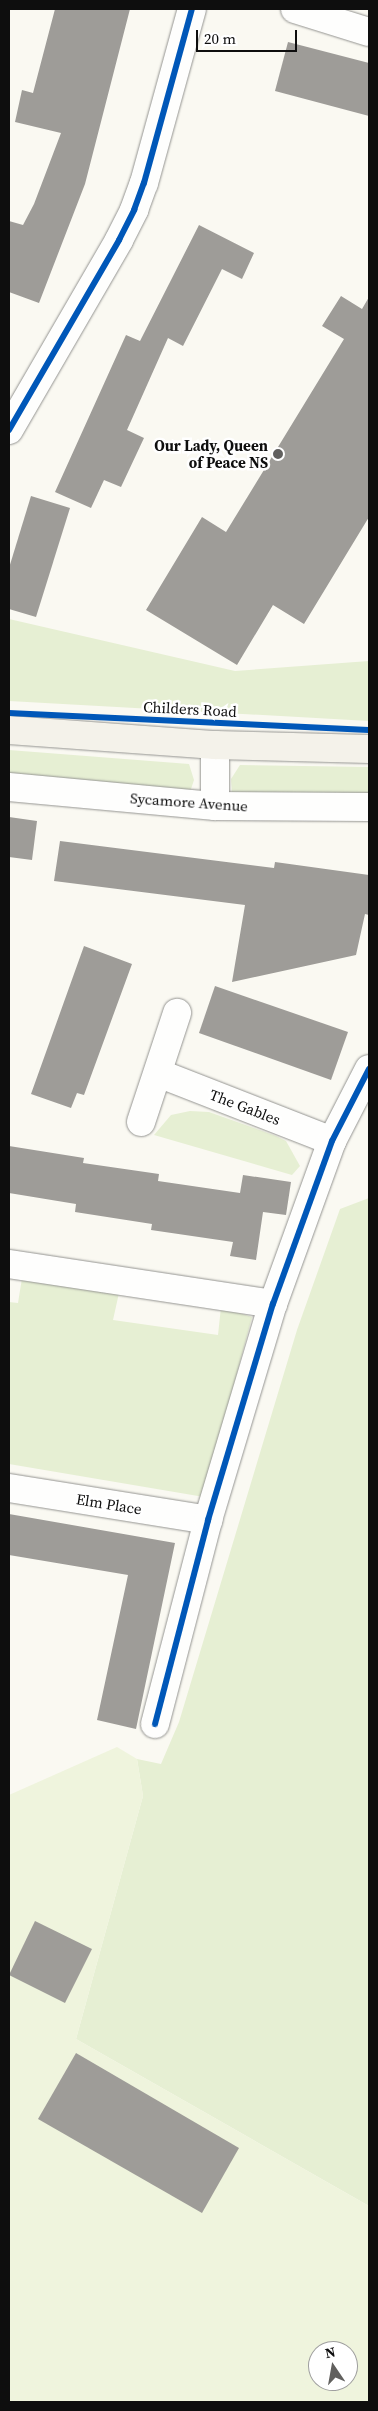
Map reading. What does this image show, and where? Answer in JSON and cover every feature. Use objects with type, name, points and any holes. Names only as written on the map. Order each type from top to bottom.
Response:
[{"type":"main road","points":[[9,730],[215,745],[369,749]]},
{"type":"street","points":[[9,430],[16,398],[77,315],[134,210],[146,176],[192,9]]},
{"type":"street","points":[[295,9],[369,32]]},
{"type":"street","points":[[215,745],[215,806]]},
{"type":"street","name":"Sycamore Avenue","points":[[9,787],[215,806],[369,807]]},
{"type":"street","points":[[141,1122],[178,1013]]},
{"type":"street","points":[[154,1724],[208,1520],[273,1304],[332,1141],[369,1069]]},
{"type":"street","name":"The Gables","points":[[158,1073],[332,1141]]},
{"type":"street","points":[[9,1264],[273,1304]]},
{"type":"street","name":"Elm Place","points":[[9,1488],[208,1520]]},
{"type":"green space","points":[[9,619],[235,671],[369,661],[369,721],[9,701]]},
{"type":"green space","points":[[9,750],[189,764],[194,780],[190,792],[9,774]]},
{"type":"green space","points":[[240,765],[369,767],[369,793],[232,794],[231,779]]},
{"type":"green space","points":[[190,1111],[209,1112],[286,1141],[300,1166],[292,1175],[154,1135],[171,1115]]},
{"type":"green space","points":[[369,1198],[369,2206],[76,2039],[143,1796],[137,1759],[161,1764],[179,1722],[297,1330],[340,1209]]},
{"type":"green space","points":[[22,1278],[119,1293],[113,1320],[218,1335],[221,1307],[252,1317],[204,1497],[9,1464],[9,1302],[18,1303]]},
{"type":"green space","points":[[117,1747],[137,1759],[143,1796],[76,2039],[369,2206],[369,2402],[9,2402],[9,1795]]},
{"type":"building","points":[[55,9],[130,9],[85,184],[39,303],[9,292],[9,221],[23,225],[34,204],[61,133],[15,122],[22,90],[33,93]]},
{"type":"building","points":[[288,42],[369,63],[369,116],[275,91]]},
{"type":"building","points":[[199,225],[254,253],[242,279],[222,269],[183,346],[168,338],[127,430],[144,438],[121,487],[104,480],[91,508],[55,492],[126,335],[140,341]]},
{"type":"building","points":[[341,296],[362,309],[369,297],[369,517],[304,624],[273,605],[237,665],[146,610],[202,517],[226,532],[344,339],[322,326]]},
{"type":"building","points":[[31,496],[70,508],[36,617],[9,609],[9,568]]},
{"type":"building","points":[[9,817],[37,821],[32,860],[9,857]]},
{"type":"building","points":[[60,841],[274,868],[275,862],[369,875],[369,915],[365,914],[356,955],[232,982],[245,905],[54,881]]},
{"type":"building","points":[[84,946],[132,964],[84,1095],[77,1093],[71,1108],[31,1094]]},
{"type":"building","points":[[215,986],[348,1032],[331,1080],[199,1033]]},
{"type":"building","points":[[9,1146],[84,1158],[83,1163],[159,1174],[158,1181],[240,1193],[243,1175],[291,1182],[286,1215],[263,1212],[256,1260],[230,1256],[233,1242],[151,1230],[152,1224],[75,1212],[76,1204],[9,1193]]},
{"type":"building","points":[[9,1514],[175,1543],[136,1729],[97,1720],[128,1575],[9,1555]]},
{"type":"building","points":[[35,1921],[92,1949],[65,2003],[9,1975]]},
{"type":"building","points":[[76,2053],[239,2148],[202,2213],[38,2119]]},
{"type":"cycle path","points":[[9,430],[119,240],[134,210],[144,183],[192,9]]},
{"type":"cycle path","name":"Childers Road","points":[[9,713],[369,730]]},
{"type":"cycle path","points":[[155,1724],[208,1520],[273,1304],[332,1141],[369,1069]]},
{"type":"place","name":"Our Lady, Queen of Peace NS","points":[[278,454]]}]
